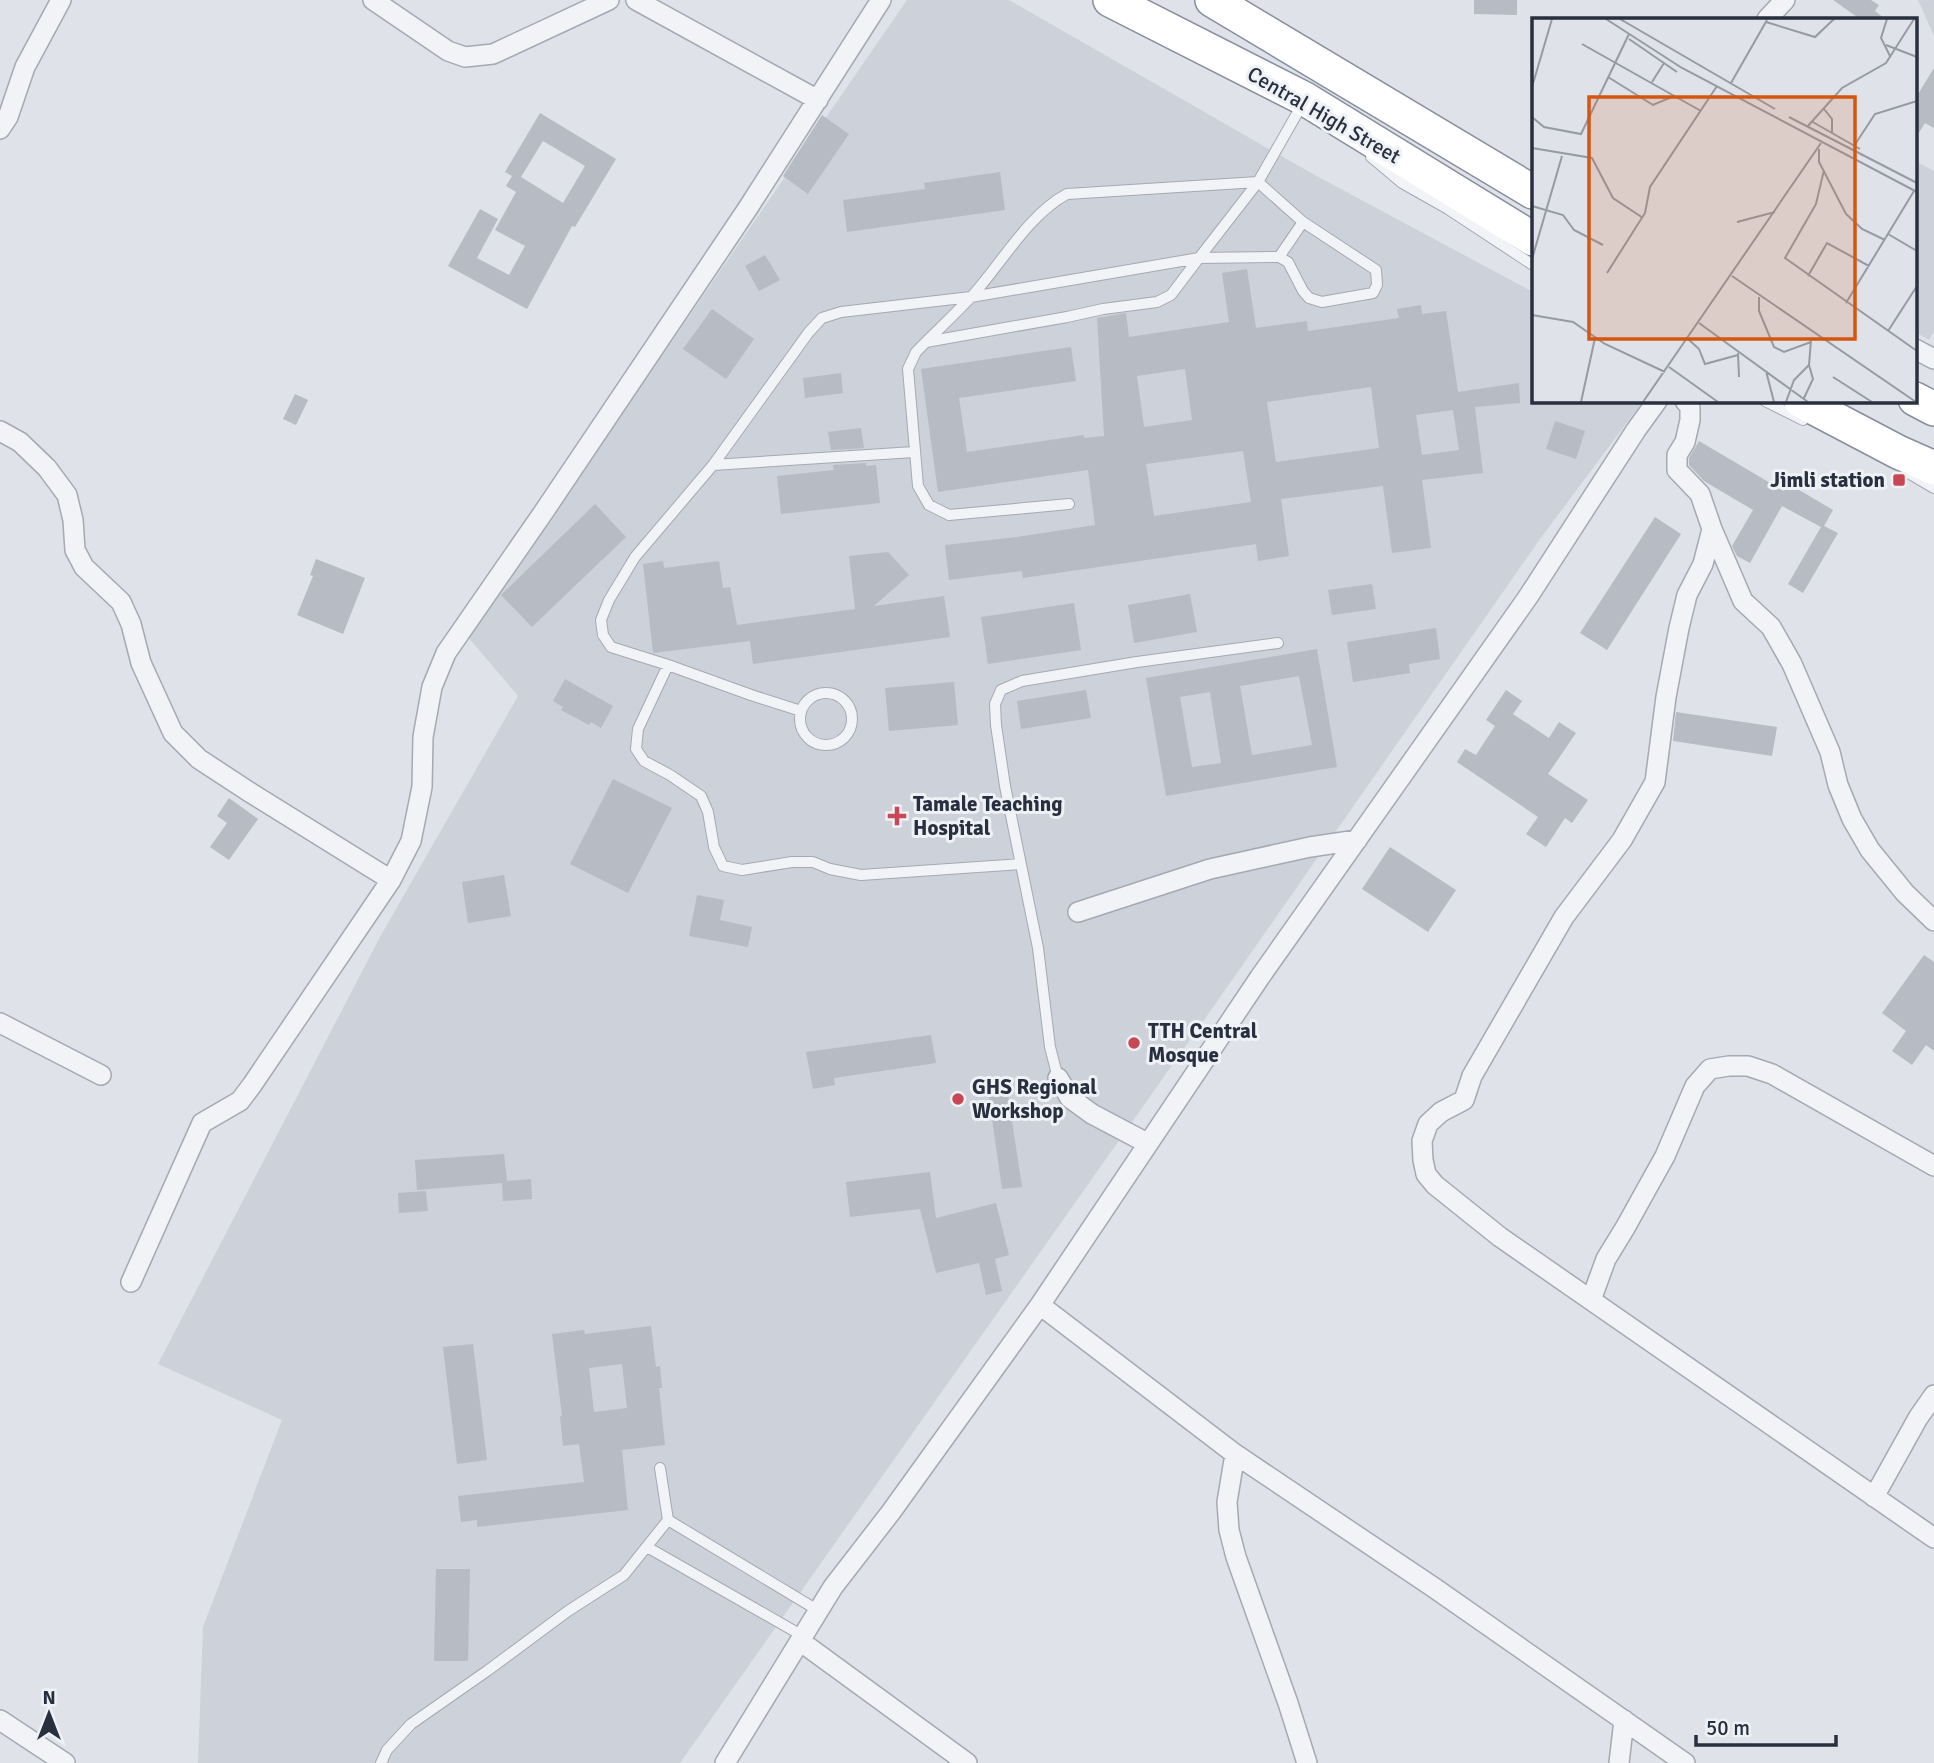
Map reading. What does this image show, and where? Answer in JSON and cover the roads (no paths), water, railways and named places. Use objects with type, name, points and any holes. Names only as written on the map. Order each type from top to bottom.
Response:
[{"type":"highway","name":"Central High Street","points":[[1110,0],[1305,99],[1358,141],[1532,238]]},
{"type":"highway","name":"Central High Street","points":[[1212,0],[1532,191]]},
{"type":"highway","points":[[1916,400],[1934,409]]},
{"type":"highway","points":[[1808,413],[1924,467]]},
{"type":"street","points":[[0,129],[8,117],[26,67],[61,0]]},
{"type":"street","points":[[373,0],[448,51],[465,57],[493,54],[609,0]]},
{"type":"street","points":[[636,0],[818,100]]},
{"type":"street","points":[[131,1282],[202,1123],[240,1101],[391,880],[411,841],[422,788],[423,737],[432,687],[446,653],[545,510],[818,100],[881,0]]},
{"type":"street","points":[[1768,18],[1785,0]]},
{"type":"street","points":[[725,1763],[834,1587],[1040,1305],[1260,977],[1528,597],[1656,402]]},
{"type":"street","points":[[1686,402],[1690,407],[1690,419],[1685,442],[1677,456],[1678,470],[1700,494],[1743,601],[1771,626],[1792,664],[1829,752],[1838,785],[1852,819],[1870,850],[1905,893],[1934,921]]},
{"type":"street","points":[[0,431],[20,442],[47,468],[67,495],[73,520],[75,550],[84,567],[121,602],[131,624],[141,663],[173,733],[199,759],[391,880]]},
{"type":"street","points":[[1712,529],[1703,564],[1687,595],[1679,628],[1666,697],[1655,782],[1622,840],[1564,917],[1472,1076],[1464,1100],[1441,1112],[1427,1124],[1422,1141],[1426,1174],[1435,1185],[1500,1237],[1934,1538]]},
{"type":"street","points":[[1078,912],[1210,869],[1285,852],[1357,841]]},
{"type":"street","points":[[0,1023],[101,1075]]},
{"type":"street","points":[[1591,1300],[1606,1259],[1665,1156],[1695,1086],[1710,1069],[1748,1066],[1772,1074],[1934,1166]]},
{"type":"street","points":[[1058,1078],[1070,1098],[1092,1114],[1147,1143]]},
{"type":"street","points":[[1040,1305],[1236,1454],[1433,1587],[1685,1763]]},
{"type":"street","points":[[1874,1497],[1934,1395]]},
{"type":"street","points":[[1236,1454],[1227,1502],[1229,1530],[1307,1763]]},
{"type":"street","points":[[802,1639],[967,1763]]},
{"type":"street","points":[[0,1720],[41,1756],[65,1763]]},
{"type":"street","points":[[1619,1763],[1624,1720]]},
{"type":"lane","points":[[926,342],[1103,309],[1157,302],[1171,295],[1258,182],[1305,99]]},
{"type":"lane","points":[[1358,141],[1402,183],[1448,209],[1532,264]]},
{"type":"lane","points":[[802,710],[611,647],[603,635],[601,620],[609,600],[635,557],[713,465],[809,332],[822,318],[841,312],[971,297],[1199,258],[1279,257],[1288,262],[1309,298],[1322,302],[1373,293],[1377,285],[1376,270],[1304,222],[1258,182],[1067,194],[1054,201],[1039,215],[971,297],[916,352],[908,369],[918,486],[929,505],[949,515],[1069,504]]},
{"type":"lane","points":[[1279,257],[1304,222]]},
{"type":"lane","points":[[1769,402],[1808,413]]},
{"type":"lane","points":[[713,465],[914,452]]},
{"type":"lane","points":[[1058,1078],[1050,1047],[1038,948],[1005,786],[996,725],[995,704],[1001,690],[1022,681],[1278,643]]},
{"type":"lane","points":[[668,665],[638,729],[636,749],[645,761],[701,796],[708,812],[714,847],[723,866],[742,870],[792,862],[813,862],[830,869],[860,875],[1021,864]]},
{"type":"lane","points":[[814,696],[838,696],[849,707],[852,723],[850,731],[845,738],[831,745],[815,743],[800,724],[802,710],[814,696]]},
{"type":"lane","points":[[381,1763],[387,1750],[411,1724],[568,1611],[624,1575],[668,1520],[660,1468]]},
{"type":"lane","points":[[668,1520],[819,1611]]},
{"type":"lane","points":[[647,1547],[802,1639]]},
{"type":"place","name":"Jimli station","points":[[1899,480]]},
{"type":"place","name":"Tamale Teaching Hospital","points":[[897,816]]},
{"type":"place","name":"TTH Central Mosque","points":[[1134,1043]]},
{"type":"place","name":"GHS Regional Workshop","points":[[958,1099]]}]
